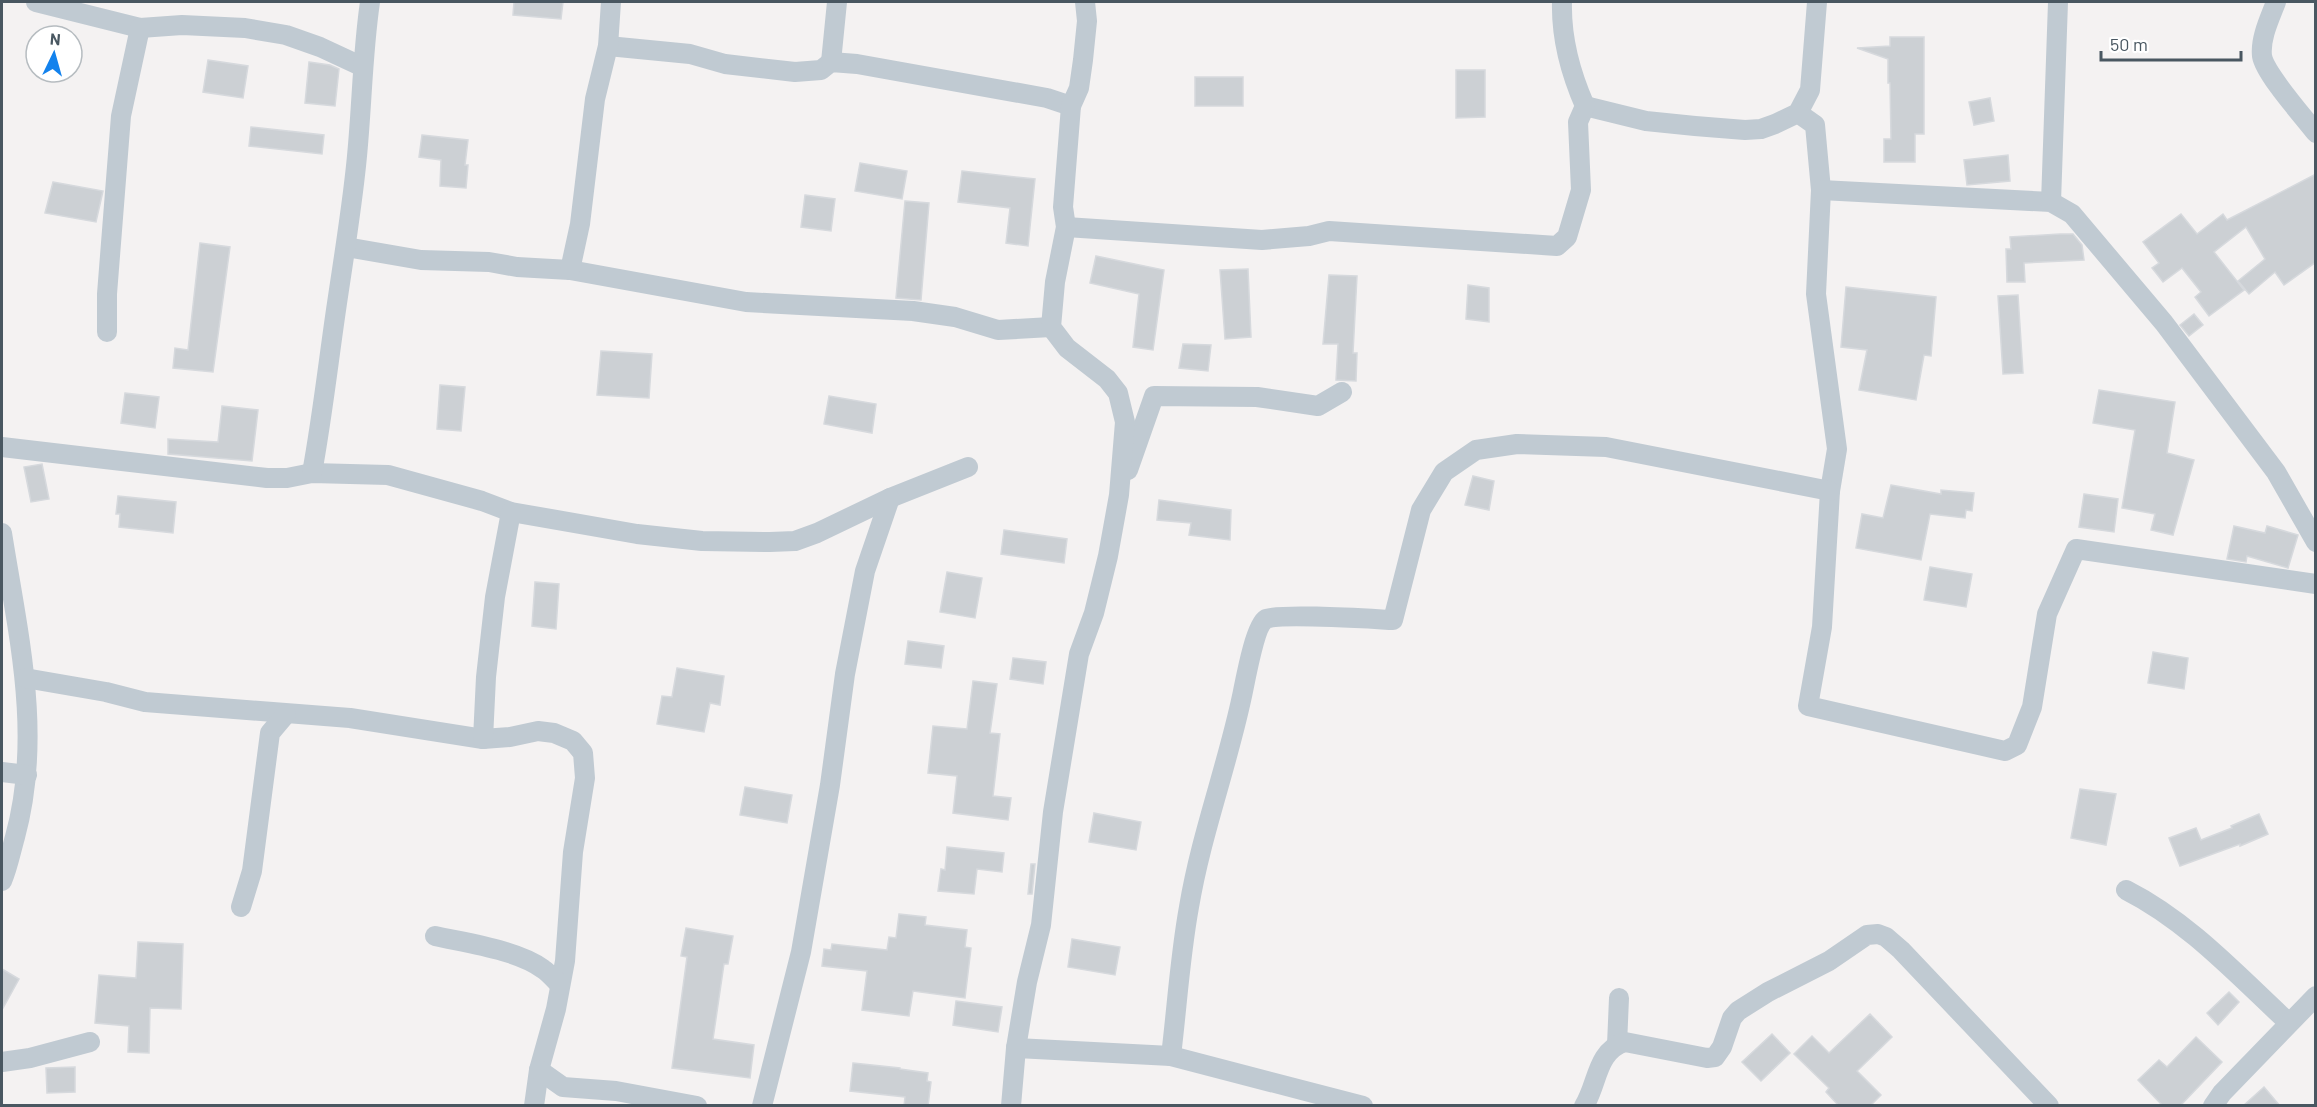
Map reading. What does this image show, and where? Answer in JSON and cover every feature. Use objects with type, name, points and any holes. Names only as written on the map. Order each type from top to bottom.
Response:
[{"type":"street","points":[[36,2],[140,27],[182,25],[245,28],[276,33],[320,47],[363,67]]},
{"type":"street","points":[[312,473],[346,247],[356,164],[370,2]]},
{"type":"street","points":[[570,270],[580,224],[595,99],[608,46],[610,2]]},
{"type":"street","points":[[831,62],[837,2]]},
{"type":"street","points":[[1011,1106],[1016,1048],[1027,982],[1041,925],[1053,812],[1079,654],[1094,613],[1108,556],[1119,495],[1125,422],[1118,393],[1107,379],[1067,348],[1051,327],[1055,282],[1066,228],[1063,207],[1071,106],[1079,88],[1083,60],[1087,21],[1085,2]]},
{"type":"street","points":[[1066,228],[1262,240],[1309,236],[1329,231],[1557,246],[1567,237],[1581,190],[1578,122],[1584,106],[1568,63],[1562,2]]},
{"type":"street","points":[[1584,106],[1646,121],[1745,130],[1761,129],[1798,113],[1810,90],[1817,2]]},
{"type":"street","points":[[2052,202],[2058,2]]},
{"type":"street","points":[[2276,2],[2264,34],[2262,55],[2268,72],[2316,133]]},
{"type":"street","points":[[107,333],[107,294],[121,116],[140,27]]},
{"type":"street","points":[[608,46],[690,54],[725,64],[795,72],[820,70],[831,62],[857,64],[1047,98],[1071,106]]},
{"type":"street","points":[[1798,113],[1815,126],[1821,190],[1816,294],[1837,449],[1830,491],[1822,627],[1808,706],[2005,751],[2017,745],[2032,707],[2047,614],[2076,549],[2316,584]]},
{"type":"street","points":[[1821,190],[2052,202],[2072,214],[2164,323],[2276,472],[2316,542]]},
{"type":"street","points":[[346,247],[421,260],[489,262],[516,267],[570,270],[746,302],[913,311],[955,317],[998,330],[1051,327]]},
{"type":"street","points":[[1119,495],[1154,396],[1257,397],[1318,406],[1342,392]]},
{"type":"street","points":[[1171,1056],[1189,907],[1203,843],[1233,738],[1251,653],[1262,623],[1267,619],[1287,617],[1393,620],[1421,510],[1444,472],[1476,450],[1517,444],[1606,447],[1830,491]]},
{"type":"street","points":[[2,447],[267,478],[287,478],[312,473],[388,475],[482,501],[511,513],[638,534],[702,541],[795,541],[890,498],[968,467]]},
{"type":"street","points":[[762,1106],[801,952],[831,784],[845,674],[865,571],[890,498]]},
{"type":"street","points":[[483,739],[486,677],[495,597],[511,513]]},
{"type":"street","points":[[2,534],[23,656],[29,747],[27,775],[17,827],[2,881]]},
{"type":"street","points":[[25,678],[106,692],[145,702],[350,718],[483,739],[510,737],[538,731],[554,733],[573,741],[583,753],[585,778],[573,852],[564,961],[534,1106]]},
{"type":"street","points":[[253,710],[270,733]]},
{"type":"street","points":[[241,907],[252,871],[270,733],[286,714]]},
{"type":"street","points":[[2,772],[27,775]]},
{"type":"street","points":[[2126,890],[2153,903],[2187,928],[2289,1023]]},
{"type":"street","points":[[1584,1106],[1610,1048],[1625,1042],[1707,1058],[1715,1057],[1722,1047],[1732,1018],[1738,1011],[1768,992],[1829,961],[1867,935],[1878,934],[1886,937],[1901,950],[2049,1106]]},
{"type":"street","points":[[435,936],[497,950],[542,968],[560,985]]},
{"type":"street","points":[[542,968],[564,961]]},
{"type":"street","points":[[2213,1106],[2222,1093],[2316,996]]},
{"type":"street","points":[[1617,1045],[1620,998]]},
{"type":"street","points":[[2,1062],[30,1058],[90,1042]]},
{"type":"street","points":[[1016,1048],[1171,1056],[1363,1106]]},
{"type":"street","points":[[540,1070],[563,1087],[616,1091],[697,1106]]},
{"type":"street","points":[[542,1106],[563,1087]]},
{"type":"building","points":[[514,2],[563,2],[561,19],[513,15]]},
{"type":"building","points":[[1890,37],[1924,37],[1924,134],[1915,134],[1915,162],[1884,162],[1884,139],[1891,139],[1888,59],[1857,48],[1890,46]]},
{"type":"building","points":[[208,60],[248,66],[243,98],[203,92]]},
{"type":"building","points":[[309,62],[330,65],[339,69],[335,106],[305,103]]},
{"type":"building","points":[[1456,70],[1485,70],[1485,117],[1456,118]]},
{"type":"building","points":[[1195,77],[1243,77],[1243,106],[1195,106]]},
{"type":"building","points":[[1990,98],[1994,121],[1974,125],[1969,102]]},
{"type":"building","points":[[251,127],[324,135],[322,154],[249,146]]},
{"type":"building","points":[[422,135],[468,140],[465,165],[468,165],[466,188],[440,186],[441,160],[419,157]]},
{"type":"building","points":[[2008,155],[2010,181],[1967,185],[1964,160]]},
{"type":"building","points":[[860,163],[907,171],[902,199],[855,191]]},
{"type":"building","points":[[962,171],[1035,179],[1028,246],[1006,243],[1010,208],[958,202]]},
{"type":"building","points":[[2316,174],[2316,262],[2284,285],[2275,272],[2249,294],[2238,281],[2265,259],[2246,227],[2214,252],[2244,290],[2209,316],[2195,297],[2201,292],[2182,268],[2163,282],[2152,268],[2159,263],[2143,242],[2181,214],[2197,234],[2223,214],[2227,220]]},
{"type":"building","points":[[53,182],[103,191],[96,222],[45,213]]},
{"type":"building","points":[[805,195],[835,199],[831,231],[801,227]]},
{"type":"building","points":[[905,201],[929,203],[921,300],[896,298]]},
{"type":"building","points":[[2073,234],[2082,245],[2084,260],[2024,263],[2025,282],[2007,282],[2006,249],[2011,249],[2010,237]]},
{"type":"building","points":[[200,243],[230,247],[213,372],[173,368],[175,348],[188,350]]},
{"type":"building","points":[[1096,256],[1164,270],[1153,350],[1133,347],[1139,294],[1090,283]]},
{"type":"building","points":[[1248,269],[1251,337],[1225,339],[1220,270]]},
{"type":"building","points":[[1329,275],[1357,276],[1353,353],[1357,353],[1356,381],[1336,380],[1338,344],[1323,344]]},
{"type":"building","points":[[1468,285],[1489,288],[1489,322],[1466,319]]},
{"type":"building","points":[[1846,287],[1936,297],[1931,356],[1924,355],[1916,400],[1859,390],[1867,350],[1841,347]]},
{"type":"building","points":[[2018,295],[2023,373],[2003,374],[1998,296]]},
{"type":"building","points":[[2194,314],[2203,325],[2189,336],[2180,325]]},
{"type":"building","points":[[1183,344],[1211,345],[1208,371],[1179,368]]},
{"type":"building","points":[[601,351],[652,354],[649,398],[597,395]]},
{"type":"building","points":[[440,385],[465,387],[461,431],[437,429]]},
{"type":"building","points":[[2099,390],[2175,402],[2167,453],[2194,460],[2173,535],[2151,530],[2155,514],[2122,508],[2135,430],[2093,423]]},
{"type":"building","points":[[125,393],[159,397],[155,428],[121,423]]},
{"type":"building","points":[[829,396],[876,404],[872,433],[824,424]]},
{"type":"building","points":[[222,406],[258,410],[252,461],[168,454],[168,439],[218,442]]},
{"type":"building","points":[[42,464],[49,499],[31,502],[24,467]]},
{"type":"building","points":[[1473,476],[1494,481],[1489,510],[1465,505]]},
{"type":"building","points":[[1891,485],[1941,494],[1941,490],[1974,493],[1972,511],[1966,510],[1965,518],[1930,514],[1921,560],[1856,548],[1862,514],[1883,518]]},
{"type":"building","points":[[2084,494],[2118,499],[2114,532],[2079,527]]},
{"type":"building","points":[[118,496],[176,502],[173,533],[119,527],[120,514],[116,514]]},
{"type":"building","points":[[1159,500],[1231,510],[1230,540],[1189,535],[1191,523],[1157,520]]},
{"type":"building","points":[[2234,526],[2265,533],[2267,526],[2298,535],[2288,568],[2247,556],[2246,562],[2227,559]]},
{"type":"building","points":[[1004,530],[1067,539],[1064,563],[1001,554]]},
{"type":"building","points":[[1930,567],[1972,574],[1966,607],[1924,600]]},
{"type":"building","points":[[947,572],[982,578],[975,618],[940,612]]},
{"type":"building","points":[[535,582],[559,584],[556,629],[532,626]]},
{"type":"building","points":[[908,641],[944,646],[941,668],[905,664]]},
{"type":"building","points":[[2153,652],[2188,658],[2184,689],[2148,683]]},
{"type":"building","points":[[1013,658],[1046,662],[1043,684],[1010,679]]},
{"type":"building","points":[[677,668],[724,676],[720,705],[710,703],[704,732],[657,724],[662,696],[672,697]]},
{"type":"building","points":[[973,681],[997,684],[990,733],[1000,734],[993,796],[1011,798],[1008,820],[953,813],[957,776],[928,773],[933,726],[967,729]]},
{"type":"building","points":[[745,787],[792,795],[787,823],[740,815]]},
{"type":"building","points":[[2080,789],[2116,794],[2106,845],[2071,838]]},
{"type":"building","points":[[1094,813],[1141,822],[1136,850],[1089,842]]},
{"type":"building","points":[[2259,814],[2268,834],[2180,866],[2169,838],[2196,828],[2201,840]]},
{"type":"building","points":[[947,847],[1004,853],[1002,872],[977,869],[974,894],[938,891],[941,869],[945,870]]},
{"type":"building","points":[[1031,864],[1035,864],[1032,894],[1028,894]]},
{"type":"building","points":[[899,914],[926,917],[925,925],[967,930],[965,947],[971,948],[965,998],[913,991],[909,1016],[862,1010],[867,971],[822,966],[824,949],[831,950],[832,944],[887,950],[889,937],[896,938]]},
{"type":"building","points":[[686,928],[733,936],[728,964],[724,964],[713,1039],[754,1045],[750,1078],[672,1068],[687,957],[681,956]]},
{"type":"building","points":[[1072,939],[1120,947],[1115,975],[1068,967]]},
{"type":"building","points":[[138,942],[183,944],[181,1009],[150,1008],[149,1053],[128,1052],[129,1026],[95,1023],[99,975],[136,978]]},
{"type":"building","points":[[2,969],[19,979],[2,1010]]},
{"type":"building","points":[[2229,992],[2239,1002],[2218,1025],[2207,1013]]},
{"type":"building","points":[[956,1001],[1002,1007],[998,1032],[953,1025]]},
{"type":"building","points":[[1870,1014],[1892,1037],[1857,1071],[1881,1095],[1870,1106],[1839,1106],[1826,1092],[1829,1088],[1794,1054],[1812,1036],[1829,1053]]},
{"type":"building","points":[[1772,1034],[1790,1053],[1761,1081],[1742,1062]]},
{"type":"building","points":[[2196,1037],[2222,1062],[2180,1106],[2163,1106],[2138,1080],[2159,1060],[2167,1067]]},
{"type":"building","points":[[853,1063],[928,1073],[927,1081],[931,1082],[928,1106],[904,1106],[905,1097],[850,1091]]},
{"type":"building","points":[[75,1067],[75,1092],[47,1093],[46,1068]]},
{"type":"building","points":[[2264,1087],[2280,1106],[2243,1106]]}]
